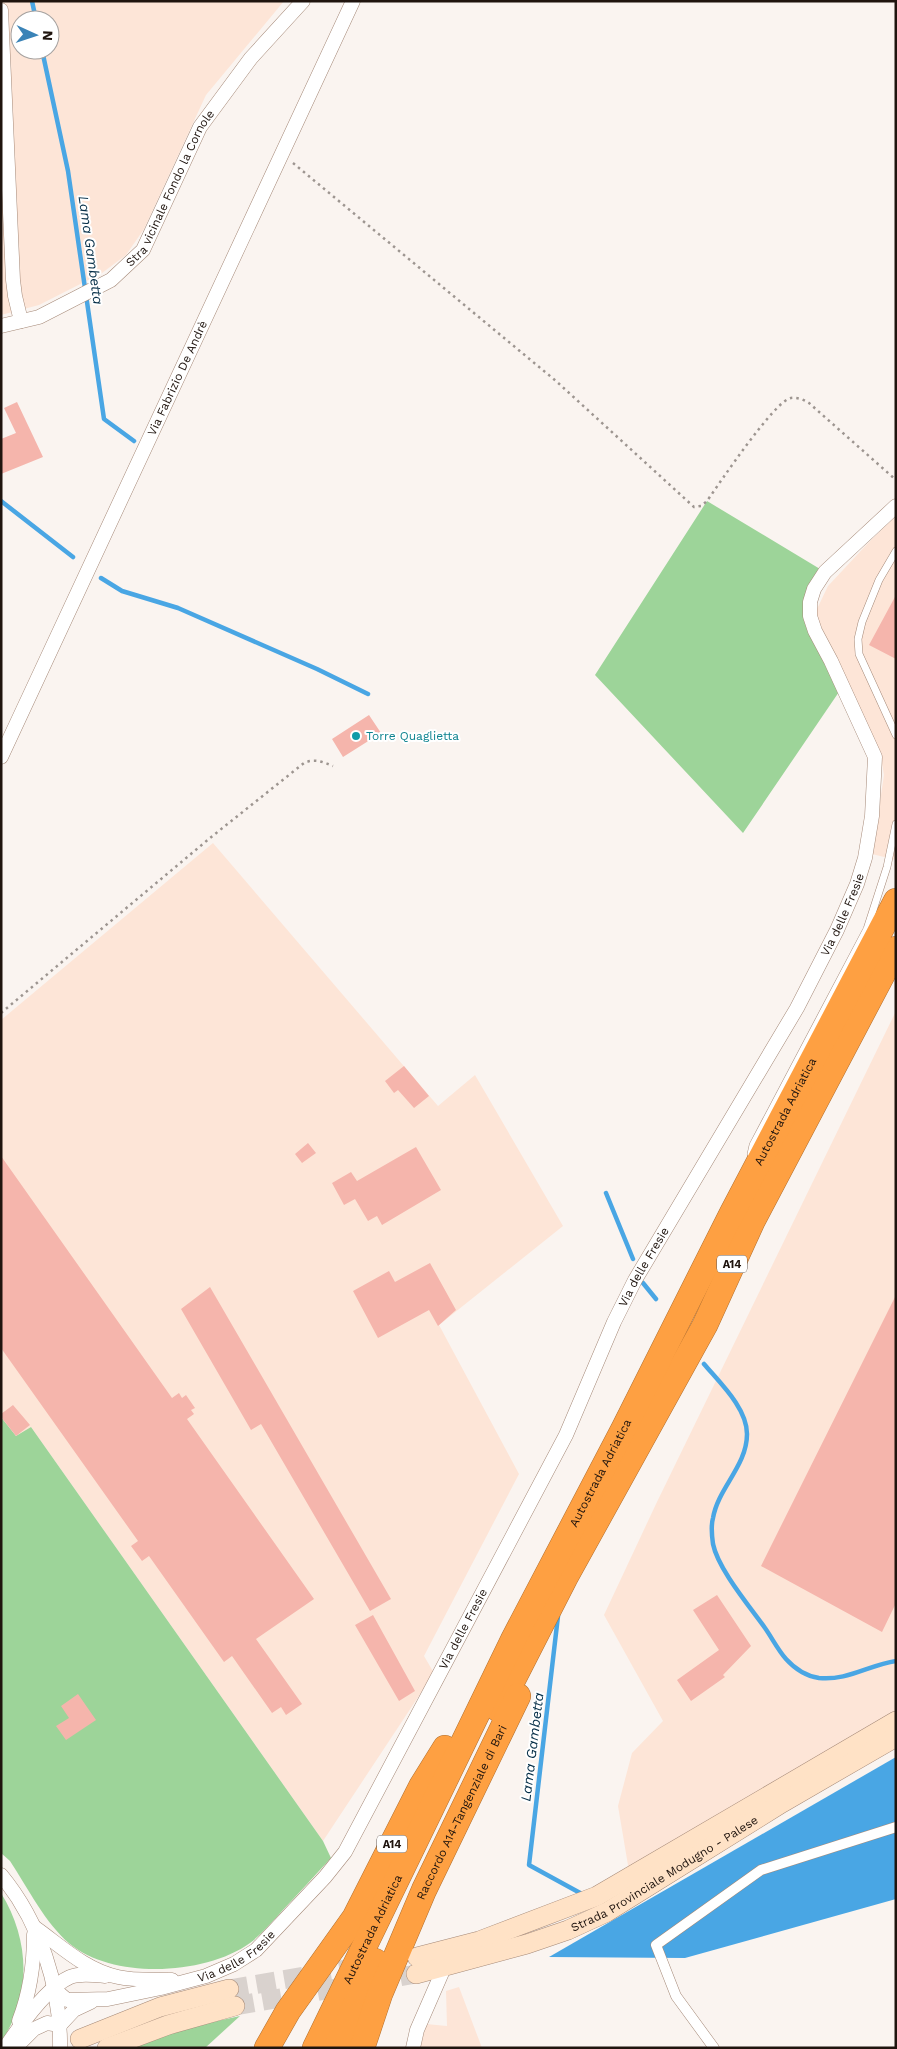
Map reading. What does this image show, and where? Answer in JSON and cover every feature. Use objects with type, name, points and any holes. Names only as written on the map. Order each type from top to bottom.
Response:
[{"type":"highway","name":"Autostrada Adriatica","points":[[565,1578],[705,1325],[742,1217],[896,901]]},
{"type":"highway","name":"Autostrada Adriatica","points":[[315,2048],[514,1638],[624,1428],[742,1217],[896,949]]},
{"type":"highway","name":"Raccordo A14-Tangenziale di Bari","points":[[362,2048],[380,1994],[424,1890],[545,1639],[553,1609],[565,1578]]},
{"type":"highway","name":"Autostrada Adriatica","points":[[336,2048],[388,1934],[553,1609]]},
{"type":"highway","name":"A14","points":[[267,2048],[288,2011],[355,1917],[422,1785],[514,1638]]},
{"type":"highway","name":"A14","points":[[248,2048],[288,2011]]},
{"type":"main road","name":"Strada Provinciale Modugno - Palese","points":[[896,1721],[597,1896],[417,1966],[444,1968],[535,1942],[568,1930],[612,1909],[782,1803],[896,1737]]},
{"type":"main road","points":[[80,2039],[160,2007],[232,1997],[168,2025],[106,2048]]},
{"type":"street","name":"Stra vicinale Fondo la Cornole","points":[[1,326],[39,317],[111,280],[143,250],[200,127],[251,58],[303,1]]},
{"type":"street","name":"Via Fabrizio De Andrè","points":[[1,757],[354,1]]},
{"type":"street","points":[[1,10],[15,296],[22,322]]},
{"type":"street","name":"Via delle Fresie","points":[[184,1980],[206,1976],[234,1964],[256,1950],[326,1877],[344,1852],[566,1434],[614,1322],[635,1280],[797,1008],[837,930],[857,884],[865,858],[872,816],[875,757],[831,661],[815,631],[810,616],[810,602],[814,589],[825,572],[896,506]]},
{"type":"street","points":[[714,2048],[676,1996],[656,1945],[761,1870],[896,1827]]},
{"type":"street","points":[[1,1875],[16,1893],[41,1943],[54,1989],[60,2025],[60,2048]]},
{"type":"street","points":[[34,1926],[67,1953],[97,1971],[118,1977]]},
{"type":"street","points":[[14,2042],[32,1977],[34,1926]]},
{"type":"street","points":[[414,2048],[418,2030],[444,1968]]},
{"type":"street","points":[[14,2042],[31,2012],[54,1989],[70,1977],[80,1975],[139,1980],[184,1980]]},
{"type":"street","points":[[54,1989],[68,2000],[94,2000],[132,1996],[184,1980]]},
{"type":"street","points":[[60,2025],[74,2010],[94,2000]]},
{"type":"street","points":[[5,2048],[47,2023],[60,2025]]},
{"type":"lane","points":[[896,551],[878,580],[862,622],[858,639],[859,654],[896,735]]},
{"type":"lane","points":[[748,1162],[753,1145],[866,929],[887,867],[896,824]]},
{"type":"lane","points":[[742,1217],[745,1170]]},
{"type":"lane","points":[[742,1217],[776,1191]]},
{"type":"path","points":[[282,154],[444,286],[556,381],[694,507],[701,506],[707,501],[760,428],[780,404],[790,398],[801,399],[809,403],[896,480]]},
{"type":"path","points":[[1,1014],[210,838],[304,763],[310,760],[321,761],[333,766]]},
{"type":"shaded area","points":[[1,1],[284,1],[206,95],[144,229],[126,255],[102,273],[39,305],[1,315]]},
{"type":"shaded area","points":[[896,516],[896,860],[872,854],[884,775],[881,758],[817,618],[816,611],[828,586]]},
{"type":"shaded area","points":[[213,843],[438,1106],[475,1075],[563,1226],[439,1325],[519,1474],[424,1656],[434,1673],[323,1841],[31,1427],[18,1437],[1,1416],[1,1020]]},
{"type":"shaded area","points":[[896,1011],[896,1713],[630,1877],[618,1806],[632,1753],[663,1721],[604,1615]]},
{"type":"shaded area","points":[[459,1987],[482,2048],[420,2048],[426,2024],[447,2026],[446,1991]]},
{"type":"green space","points":[[707,501],[825,572],[810,602],[843,686],[743,833],[595,675]]},
{"type":"green space","points":[[1,1417],[16,1436],[31,1427],[323,1841],[331,1858],[263,1932],[250,1943],[231,1954],[210,1962],[160,1969],[110,1964],[89,1956],[61,1936],[37,1905],[10,1861],[1,1853]]},
{"type":"green space","points":[[1,1893],[11,1911],[18,1930],[24,1968],[18,2006],[1,2042]]},
{"type":"green space","points":[[240,2016],[205,2048],[131,2048],[190,2027]]},
{"type":"water","points":[[896,1757],[896,1899],[685,1958],[549,1957]]},
{"type":"building","points":[[17,402],[43,457],[1,474],[1,439],[16,433],[4,408]]},
{"type":"building","points":[[896,595],[896,659],[869,645]]},
{"type":"building","name":"Torre Quaglietta","points":[[369,715],[381,733],[343,757],[332,739]]},
{"type":"building","points":[[404,1066],[429,1096],[414,1108],[398,1090],[394,1093],[385,1081]]},
{"type":"building","points":[[308,1143],[316,1153],[302,1163],[295,1154]]},
{"type":"building","points":[[416,1147],[441,1190],[382,1225],[377,1216],[368,1221],[355,1199],[344,1205],[332,1183],[351,1172],[357,1181]]},
{"type":"building","points":[[1,1156],[172,1398],[179,1393],[182,1398],[186,1395],[195,1408],[191,1410],[194,1414],[187,1419],[314,1599],[256,1639],[302,1704],[286,1715],[281,1707],[272,1713],[232,1656],[224,1662],[149,1556],[142,1561],[131,1546],[138,1541],[1,1348]]},
{"type":"building","points":[[430,1263],[456,1310],[438,1326],[429,1310],[378,1338],[353,1291],[389,1271],[395,1282]]},
{"type":"building","points":[[210,1287],[391,1599],[370,1611],[261,1424],[251,1430],[181,1309]]},
{"type":"building","points":[[896,1295],[896,1603],[882,1632],[761,1566]]},
{"type":"building","points":[[13,1405],[30,1425],[16,1436],[1,1417],[1,1414]]},
{"type":"building","points":[[717,1595],[751,1646],[723,1675],[725,1677],[691,1701],[677,1680],[719,1650],[693,1610]]},
{"type":"building","points":[[373,1615],[415,1691],[399,1701],[355,1625]]},
{"type":"building","points":[[78,1694],[96,1720],[66,1740],[56,1726],[69,1718],[61,1706]]},
{"type":"waterway","name":"Lama Gambetta","points":[[32,1],[34,10]]},
{"type":"waterway","name":"Lama Gambetta","points":[[44,60],[68,171],[104,419],[134,441]]},
{"type":"waterway","points":[[1,501],[73,557]]},
{"type":"waterway","points":[[101,578],[122,591],[178,608],[317,669],[368,694]]},
{"type":"waterway","points":[[606,1193],[633,1259]]},
{"type":"waterway","points":[[643,1283],[656,1299]]},
{"type":"waterway","points":[[704,1364],[732,1396],[746,1424],[746,1446],[738,1467],[720,1497],[712,1521],[713,1544],[721,1565],[728,1576],[783,1655],[801,1672],[819,1678],[839,1677],[896,1661]]},
{"type":"waterway","name":"Lama Gambetta","points":[[558,1616],[529,1865],[582,1894]]},
{"type":"tunnel","points":[[229,1989],[364,1966]]},
{"type":"tunnel","points":[[235,2006],[416,1974]]},
{"type":"place","name":"Torre Quaglietta","points":[[356,736]]}]
